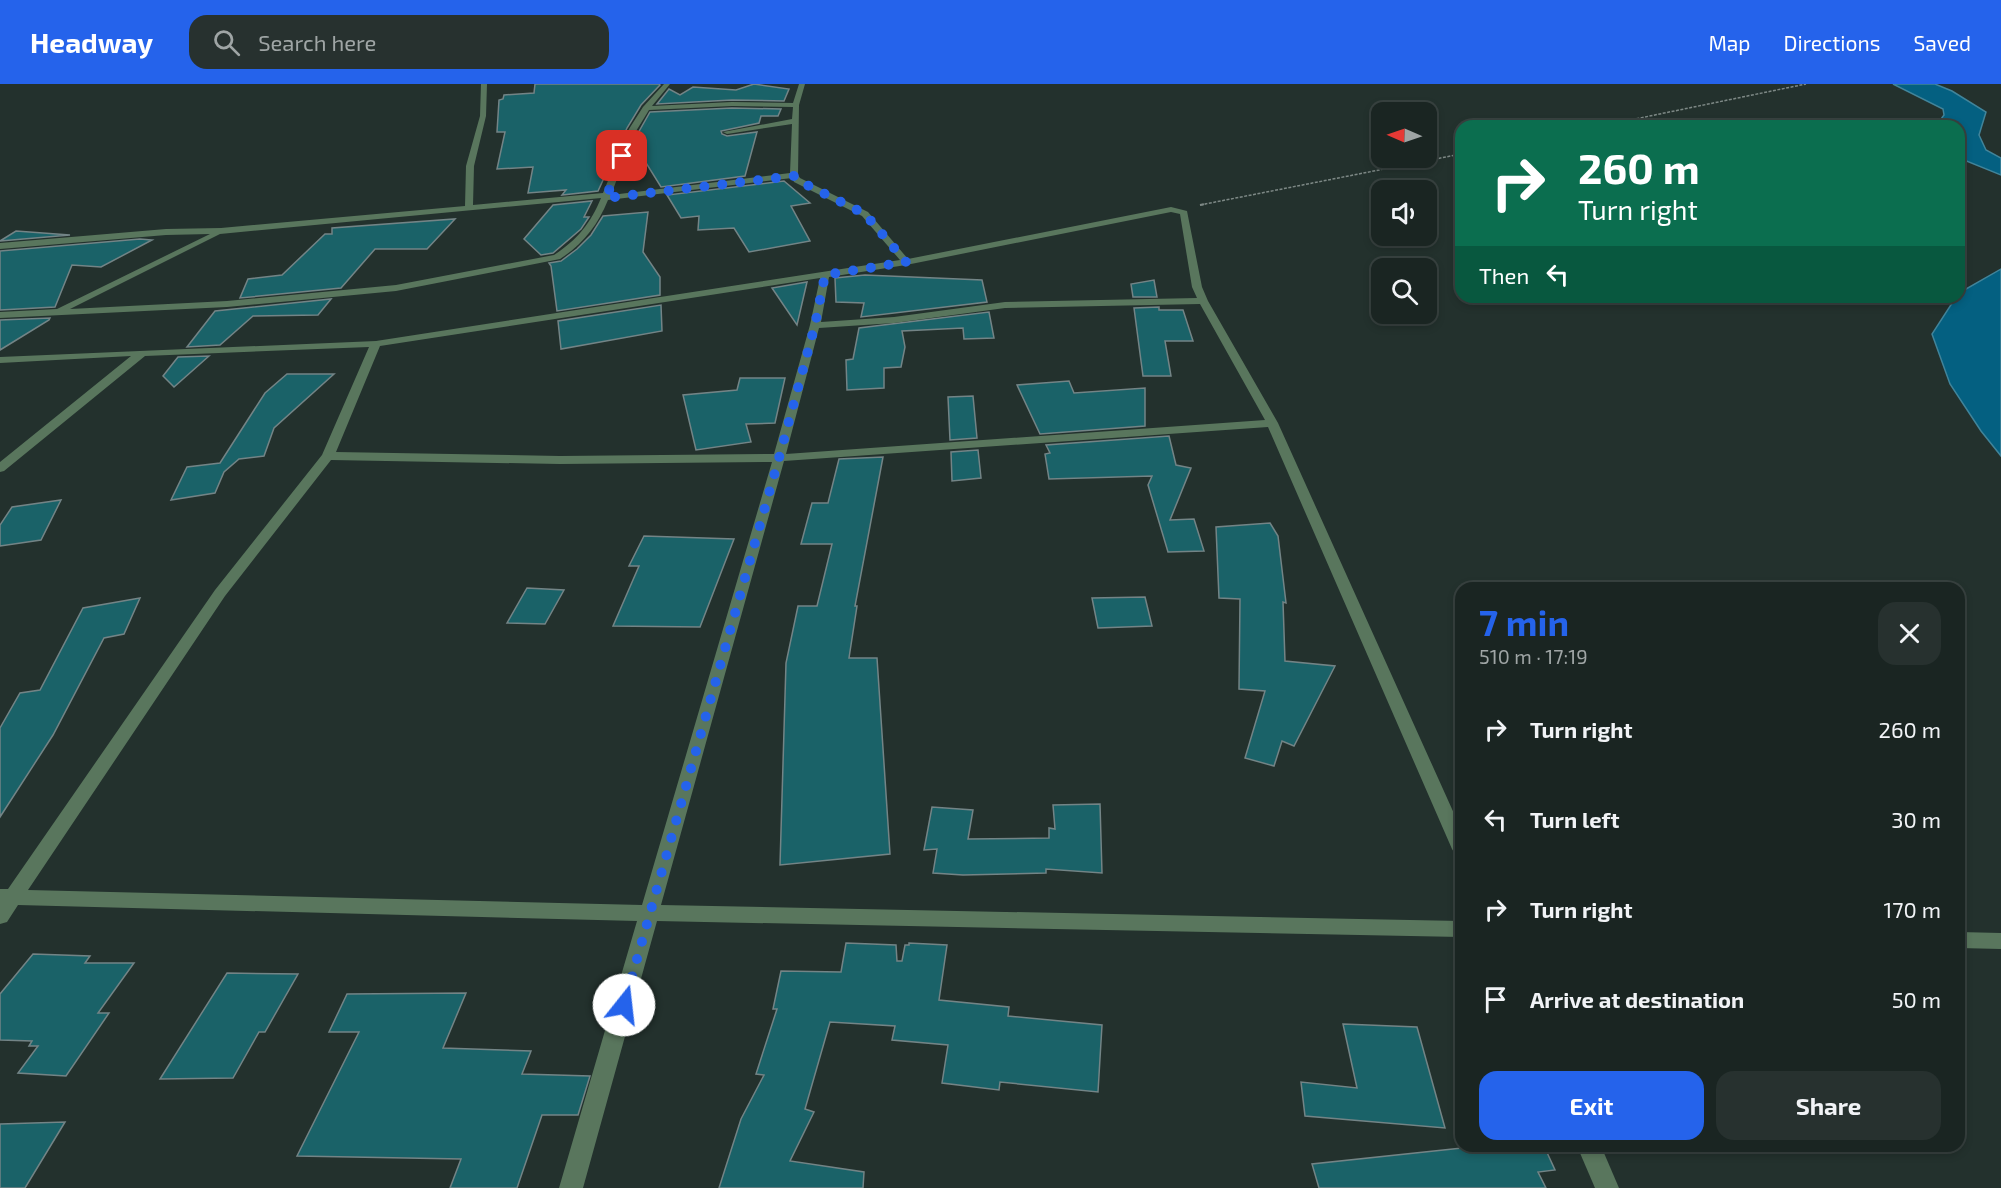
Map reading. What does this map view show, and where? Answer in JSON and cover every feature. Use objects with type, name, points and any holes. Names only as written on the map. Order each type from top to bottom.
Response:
[{"type":"street","points":[[469,207],[470,166],[483,117],[484,84]]},
{"type":"street","points":[[0,315],[226,303],[396,288],[557,257],[574,247],[607,197],[629,137],[645,108],[667,84]]},
{"type":"street","points":[[802,84],[796,105],[794,176],[797,180],[865,214],[906,262]]},
{"type":"street","points":[[645,108],[732,104],[796,105]]},
{"type":"street","points":[[727,132],[795,121]]},
{"type":"street","points":[[0,246],[166,232],[221,231],[469,207],[607,197],[794,176]]},
{"type":"street","points":[[0,360],[376,345],[906,262],[1176,209],[1184,213],[1197,287],[1203,301],[1272,423],[1455,835]]},
{"type":"street","points":[[56,312],[221,231]]},
{"type":"street","points":[[571,1188],[779,458],[815,325],[825,275]]},
{"type":"street","points":[[815,325],[894,320],[1005,305],[1203,301]]},
{"type":"street","points":[[0,916],[7,897],[220,592],[328,456],[376,345]]},
{"type":"street","points":[[0,468],[142,353]]},
{"type":"street","points":[[328,456],[560,460],[779,458],[1272,423]]},
{"type":"street","points":[[7,897],[651,913],[1455,928]]},
{"type":"street","points":[[1965,940],[2001,941]]},
{"type":"street","points":[[1592,1152],[1607,1188]]},
{"type":"path","points":[[1630,120],[1806,84]]},
{"type":"path","points":[[1176,209],[1455,155]]},
{"type":"water","points":[[1893,84],[1935,84],[1952,91],[1986,112],[1979,135],[1986,150],[2001,158],[2001,175],[1965,160],[1965,120],[1940,120],[1944,115],[1943,109]]},
{"type":"water","points":[[2001,269],[2001,456],[1981,431],[1950,384],[1932,334],[1952,303],[1965,303],[1965,290]]},
{"type":"building","points":[[535,84],[660,85],[641,105],[627,128],[598,191],[562,195],[566,190],[528,193],[533,167],[497,169],[505,132],[497,132],[499,100],[503,99],[504,95],[534,93]]},
{"type":"building","points":[[754,84],[789,89],[784,101],[732,100],[657,104],[669,89],[680,95],[693,87],[736,90]]},
{"type":"building","points":[[732,108],[781,109],[778,116],[761,116],[759,123],[721,131],[727,136],[757,132],[745,176],[661,187],[633,142],[650,112]]},
{"type":"building","points":[[784,181],[810,203],[791,206],[810,241],[749,252],[734,228],[698,230],[699,216],[681,218],[667,195]]},
{"type":"building","points":[[592,201],[584,217],[589,217],[581,229],[553,253],[541,255],[524,239],[553,205]]},
{"type":"building","points":[[648,212],[643,252],[660,277],[660,295],[557,311],[549,263],[561,261],[577,249],[591,235],[603,216]]},
{"type":"building","points":[[455,219],[427,249],[375,249],[341,288],[240,298],[248,279],[282,275],[325,234],[332,234],[332,228]]},
{"type":"building","points":[[16,231],[70,235],[0,241]]},
{"type":"building","points":[[140,239],[152,240],[101,267],[72,265],[55,307],[0,310],[0,251]]},
{"type":"building","points":[[865,275],[982,280],[987,302],[861,317],[864,303],[836,302],[835,278]]},
{"type":"building","points":[[1154,280],[1157,297],[1133,297],[1131,284]]},
{"type":"building","points":[[807,282],[797,325],[772,288]]},
{"type":"building","points":[[331,299],[318,315],[253,316],[220,345],[187,347],[215,311]]},
{"type":"building","points":[[661,305],[662,331],[561,349],[558,321]]},
{"type":"building","points":[[1159,307],[1159,310],[1183,310],[1193,341],[1165,341],[1171,376],[1143,376],[1134,308]]},
{"type":"building","points":[[989,312],[994,338],[964,339],[963,328],[902,331],[905,347],[901,367],[884,368],[884,388],[847,390],[846,360],[853,359],[859,328]]},
{"type":"building","points":[[50,318],[49,320],[0,350],[0,320]]},
{"type":"building","points":[[209,356],[174,387],[163,376],[178,357]]},
{"type":"building","points":[[287,374],[334,374],[274,428],[264,456],[239,459],[224,472],[215,493],[171,500],[187,467],[220,463],[265,393]]},
{"type":"building","points":[[740,378],[785,378],[775,423],[746,424],[751,442],[696,450],[683,395],[737,390]]},
{"type":"building","points":[[1069,381],[1074,393],[1145,388],[1145,426],[1040,434],[1017,385]]},
{"type":"building","points":[[973,396],[977,438],[950,440],[948,397]]},
{"type":"building","points":[[1169,436],[1176,465],[1191,468],[1170,520],[1194,519],[1204,551],[1168,552],[1148,485],[1152,476],[1049,479],[1045,454],[1050,453],[1046,445]]},
{"type":"building","points":[[978,450],[981,478],[952,481],[951,452]]},
{"type":"building","points":[[883,457],[855,606],[857,606],[849,658],[877,658],[890,854],[780,865],[786,663],[798,606],[817,606],[832,544],[801,544],[812,503],[828,503],[839,459]]},
{"type":"building","points":[[61,500],[41,540],[0,546],[0,525],[12,507]]},
{"type":"building","points":[[1270,523],[1278,536],[1286,603],[1283,602],[1285,661],[1335,666],[1294,746],[1282,741],[1274,766],[1245,758],[1265,691],[1239,689],[1240,599],[1219,598],[1216,527]]},
{"type":"building","points":[[644,536],[734,539],[700,627],[613,626],[639,566],[629,566]]},
{"type":"building","points":[[527,588],[564,590],[545,624],[507,623]]},
{"type":"building","points":[[1145,597],[1152,626],[1098,628],[1092,598]]},
{"type":"building","points":[[140,598],[124,634],[104,638],[53,735],[0,817],[0,728],[20,693],[40,690],[83,608]]},
{"type":"building","points":[[1100,804],[1102,873],[1046,869],[1046,873],[963,875],[933,873],[937,849],[924,850],[932,807],[973,810],[968,839],[1049,838],[1049,828],[1055,829],[1053,805]]},
{"type":"building","points":[[846,943],[896,945],[897,961],[902,961],[905,945],[909,943],[947,945],[939,1000],[1009,1007],[1008,1016],[1102,1025],[1098,1092],[1000,1082],[999,1090],[942,1083],[948,1045],[892,1040],[895,1026],[830,1022],[805,1109],[814,1112],[790,1161],[864,1172],[863,1188],[719,1188],[741,1119],[764,1075],[756,1074],[777,1009],[773,1009],[781,971],[841,972]]},
{"type":"building","points":[[33,954],[90,956],[85,963],[134,963],[98,1013],[109,1013],[66,1076],[18,1073],[38,1046],[29,1046],[32,1041],[0,1040],[0,994]]},
{"type":"building","points":[[227,973],[298,974],[265,1032],[259,1032],[233,1078],[160,1079]]},
{"type":"building","points":[[466,993],[443,1048],[531,1051],[522,1074],[590,1076],[578,1115],[542,1115],[517,1188],[450,1188],[461,1159],[297,1156],[359,1032],[329,1032],[347,994]]},
{"type":"building","points":[[1343,1024],[1417,1027],[1445,1128],[1305,1116],[1301,1082],[1357,1088]]},
{"type":"building","points":[[65,1122],[25,1188],[0,1188],[0,1124]]},
{"type":"building","points":[[1455,1149],[1455,1152],[1547,1152],[1555,1170],[1538,1172],[1546,1188],[1319,1188],[1312,1164]]},
{"type":"route","points":[[622,156],[606,198],[794,176],[797,180],[865,214],[906,262],[825,275],[815,325],[779,458],[624,1005]]}]
